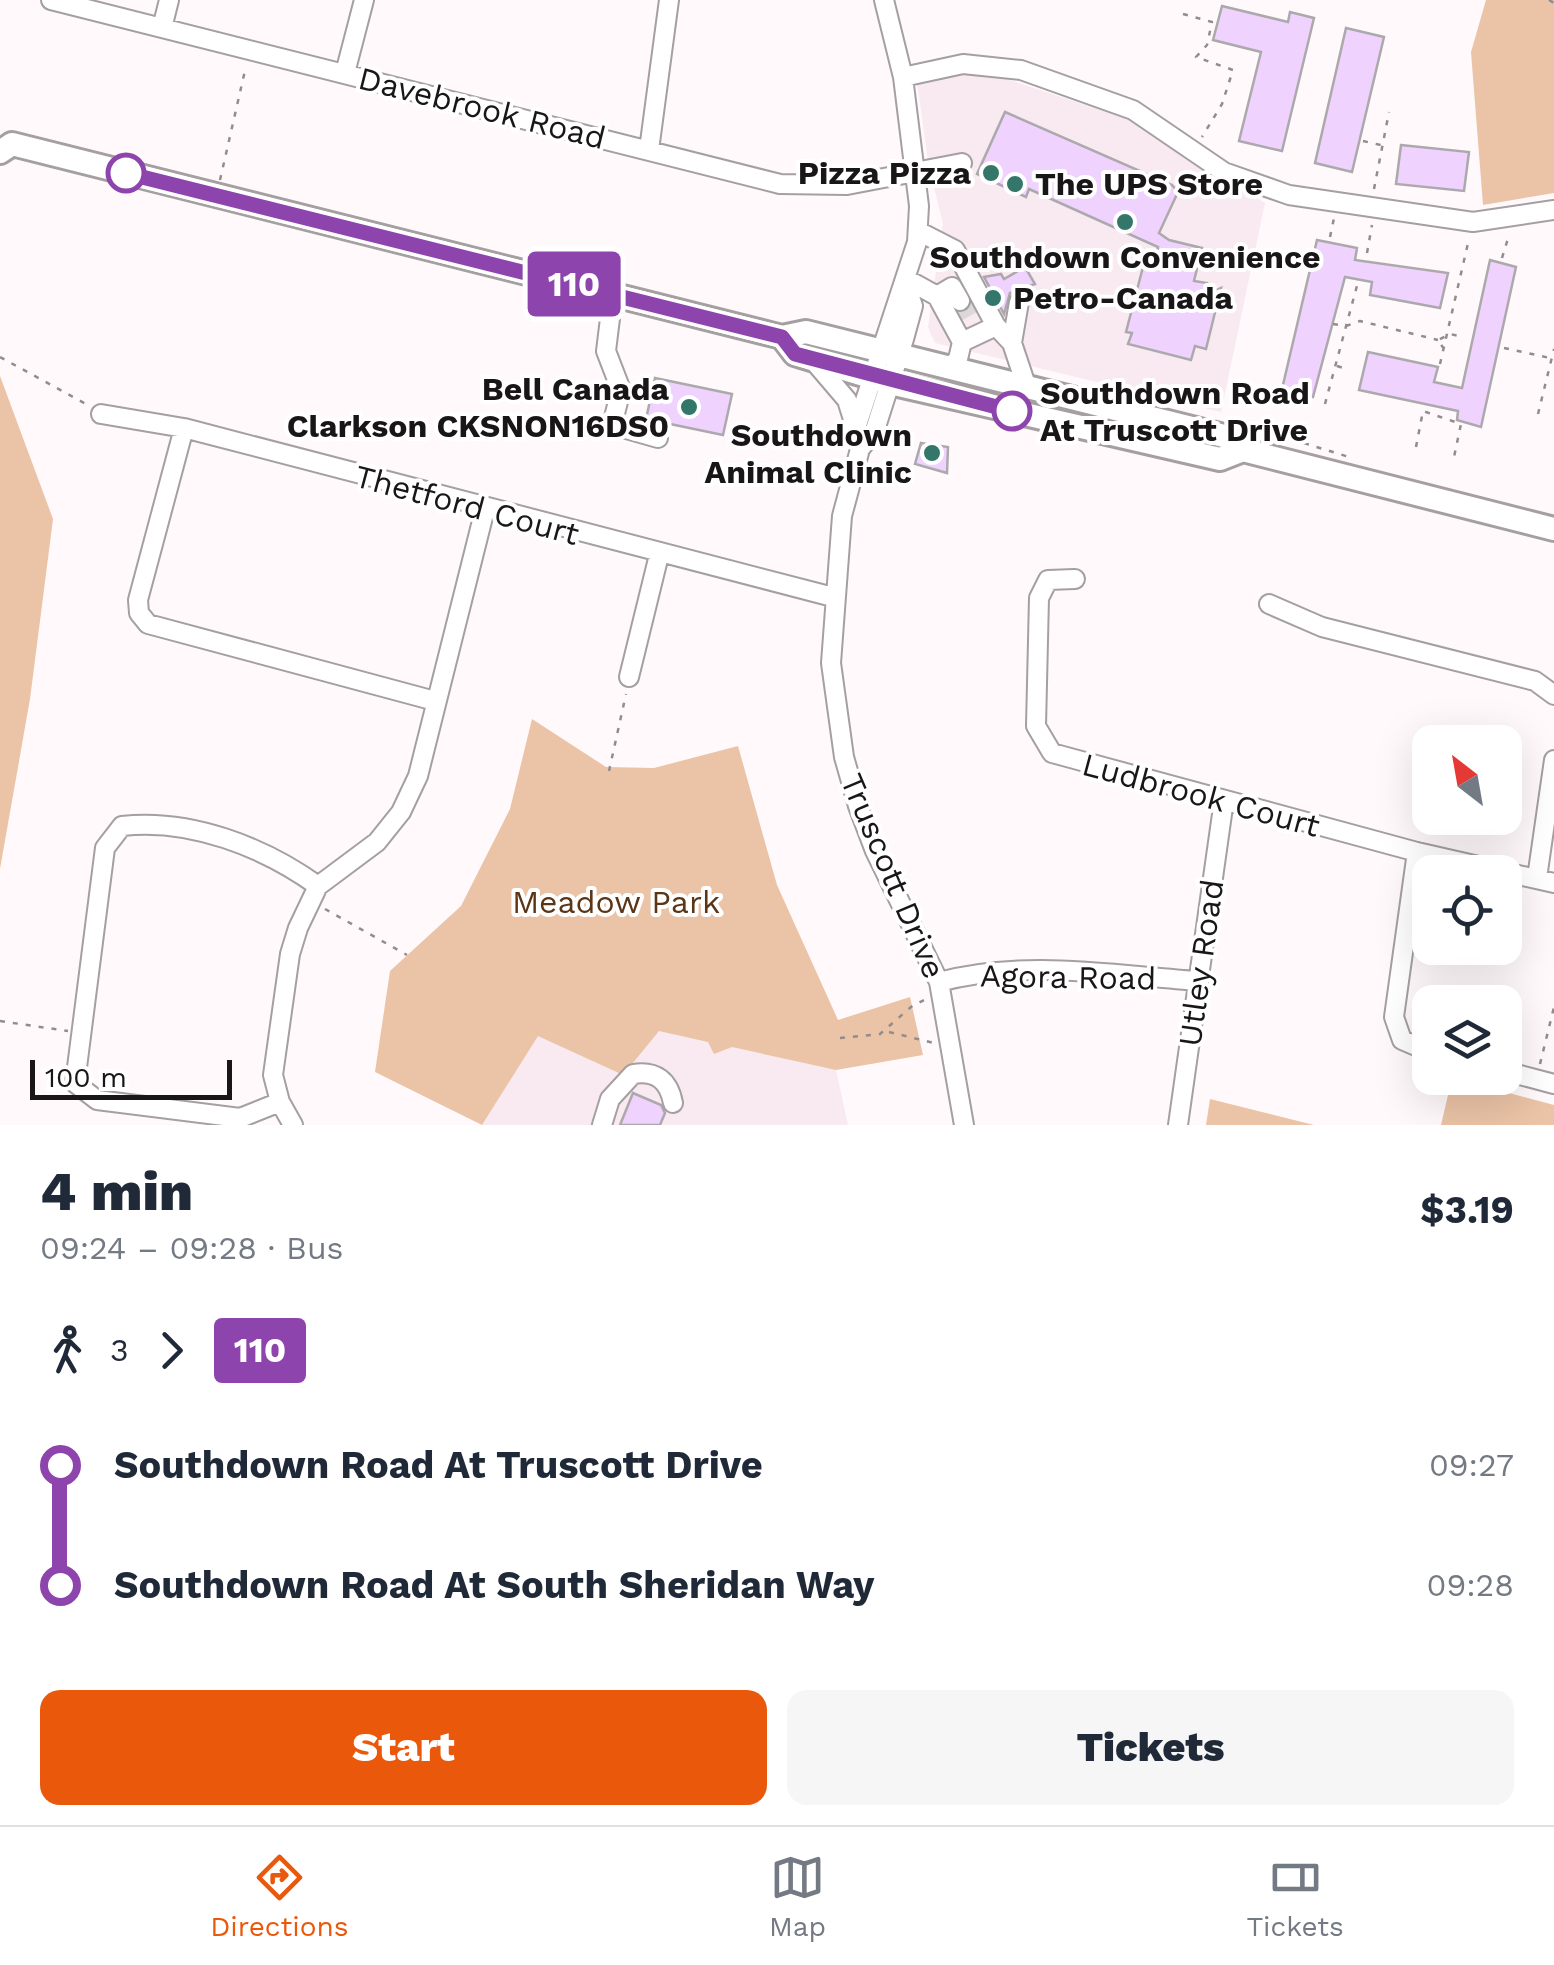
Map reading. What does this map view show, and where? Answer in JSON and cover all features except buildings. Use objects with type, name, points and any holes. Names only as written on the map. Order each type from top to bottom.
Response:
[{"type":"main road","points":[[4,140],[782,337],[806,332],[888,356],[1228,437],[1243,450],[1554,529]]},
{"type":"main road","points":[[782,337],[795,354],[880,380],[1220,459],[1243,450]]},
{"type":"street","name":"Davebrook Road","points":[[51,0],[806,188],[962,163]]},
{"type":"street","points":[[162,28],[169,0]]},
{"type":"street","points":[[346,74],[364,0]]},
{"type":"street","points":[[649,150],[669,0]]},
{"type":"street","name":"Truscott Drive","points":[[884,0],[904,78],[916,172],[918,230],[907,283],[895,304],[888,356],[856,428],[860,449],[837,543],[832,663],[844,757],[875,850],[940,989],[964,1125]]},
{"type":"street","points":[[904,78],[963,64],[1021,70],[1133,110],[1224,172],[1264,188],[1473,222],[1514,219],[1554,210]]},
{"type":"street","points":[[918,230],[955,250],[970,277],[976,330],[948,369]]},
{"type":"street","points":[[950,295],[970,277]]},
{"type":"street","points":[[907,283],[950,295],[976,330],[1012,343]]},
{"type":"street","points":[[613,294],[606,351],[621,390],[612,425],[658,438]]},
{"type":"street","points":[[1020,302],[1012,343],[1026,388]]},
{"type":"street","points":[[812,360],[847,400],[856,428]]},
{"type":"street","name":"Truscott Drive","points":[[860,449],[876,430],[880,380]]},
{"type":"street","name":"Thetford Court","points":[[101,414],[184,428],[659,555],[833,597]]},
{"type":"street","points":[[184,428],[138,600],[139,613],[148,624],[435,701]]},
{"type":"street","points":[[293,1125],[280,1102],[274,1048],[290,954],[315,893],[377,842],[401,812],[418,776],[485,509]]},
{"type":"street","points":[[630,677],[659,555]]},
{"type":"street","name":"Ludbrook Court","points":[[1075,579],[1048,580],[1039,598],[1036,726],[1040,740],[1064,758],[1417,852],[1546,880]]},
{"type":"street","points":[[1269,604],[1322,627],[1535,681],[1554,695]]},
{"type":"street","points":[[1546,880],[1554,760]]},
{"type":"street","name":"Utley Road","points":[[1178,1125],[1224,800]]},
{"type":"street","points":[[280,1102],[240,1118],[96,1100],[75,1083],[105,848],[122,826],[138,824],[242,843],[286,862],[315,893]]},
{"type":"street","points":[[1412,1044],[1402,1040],[1394,1017],[1417,852]]},
{"type":"street","name":"Agora Road","points":[[940,989],[969,974],[1023,970],[1198,981]]},
{"type":"street","points":[[602,1125],[610,1100],[633,1074],[653,1073],[664,1081],[673,1103]]},
{"type":"path","points":[[1549,0],[1554,3]]},
{"type":"path","points":[[1184,14],[1212,22],[1207,45],[1196,56],[1234,70],[1211,126],[1192,150]]},
{"type":"path","points":[[216,195],[250,50]]},
{"type":"path","points":[[1366,253],[1389,112]]},
{"type":"path","points":[[1363,140],[1384,146]]},
{"type":"path","points":[[1330,237],[1337,201]]},
{"type":"path","points":[[1502,258],[1514,219]]},
{"type":"path","points":[[1440,364],[1473,222]]},
{"type":"path","points":[[1325,404],[1358,282]]},
{"type":"path","points":[[1351,309],[1360,321]]},
{"type":"path","points":[[1333,324],[1346,326],[1360,321],[1438,340],[1450,334],[1464,337]]},
{"type":"path","points":[[1438,340],[1444,350]]},
{"type":"path","points":[[1504,348],[1552,358]]},
{"type":"path","points":[[1538,414],[1554,349]]},
{"type":"path","points":[[0,357],[46,378],[101,414]]},
{"type":"path","points":[[1336,366],[1347,369]]},
{"type":"path","points":[[1544,388],[1554,390]]},
{"type":"path","points":[[1416,447],[1423,411],[1461,424],[1454,457]]},
{"type":"path","points":[[1228,421],[1360,461]]},
{"type":"path","points":[[609,771],[630,677]]},
{"type":"path","points":[[315,893],[407,956]]},
{"type":"path","points":[[887,1032],[911,1006],[940,989]]},
{"type":"path","points":[[1545,1082],[1554,1007]]},
{"type":"path","points":[[0,1021],[79,1032]]},
{"type":"path","points":[[840,1038],[887,1032],[953,1046]]},
{"type":"shaded area","points":[[964,70],[988,73],[1137,122],[1265,203],[1221,412],[935,343],[928,327],[943,223],[929,168],[917,82]]},
{"type":"shaded area","points":[[659,1030],[836,1070],[848,1125],[482,1125],[538,1035],[622,1075]]},
{"type":"green space","points":[[1486,0],[1554,0],[1554,193],[1483,205],[1471,52]]},
{"type":"green space","points":[[0,376],[53,519],[30,699],[0,869]]},
{"type":"green space","name":"Meadow Park","points":[[532,719],[606,767],[654,768],[738,746],[777,885],[838,1020],[910,997],[923,1055],[836,1070],[732,1047],[714,1054],[708,1042],[659,1031],[623,1075],[538,1036],[482,1125],[375,1072],[390,971],[461,906],[510,809]]},
{"type":"green space","points":[[1448,1095],[1516,1095],[1554,1105],[1554,1125],[1441,1125]]},
{"type":"green space","points":[[1210,1099],[1314,1125],[1206,1125]]},
{"type":"tunnel","points":[[960,301],[970,319]]},
{"type":"bus line","name":"110","points":[[126,173],[782,337],[795,354],[890,383],[1012,411]]},
{"type":"place","name":"Pizza Pizza","points":[[991,173]]},
{"type":"place","name":"The UPS Store","points":[[1015,184]]},
{"type":"place","name":"Southdown Convenience","points":[[1125,222]]},
{"type":"place","name":"Petro-Canada","points":[[993,298]]},
{"type":"place","name":"Bell Canada Clarkson CKSNON16DS0","points":[[689,407]]},
{"type":"place","name":"Southdown Road At Truscott Drive","points":[[1012,411]]},
{"type":"place","name":"Southdown Animal Clinic","points":[[932,453]]}]
